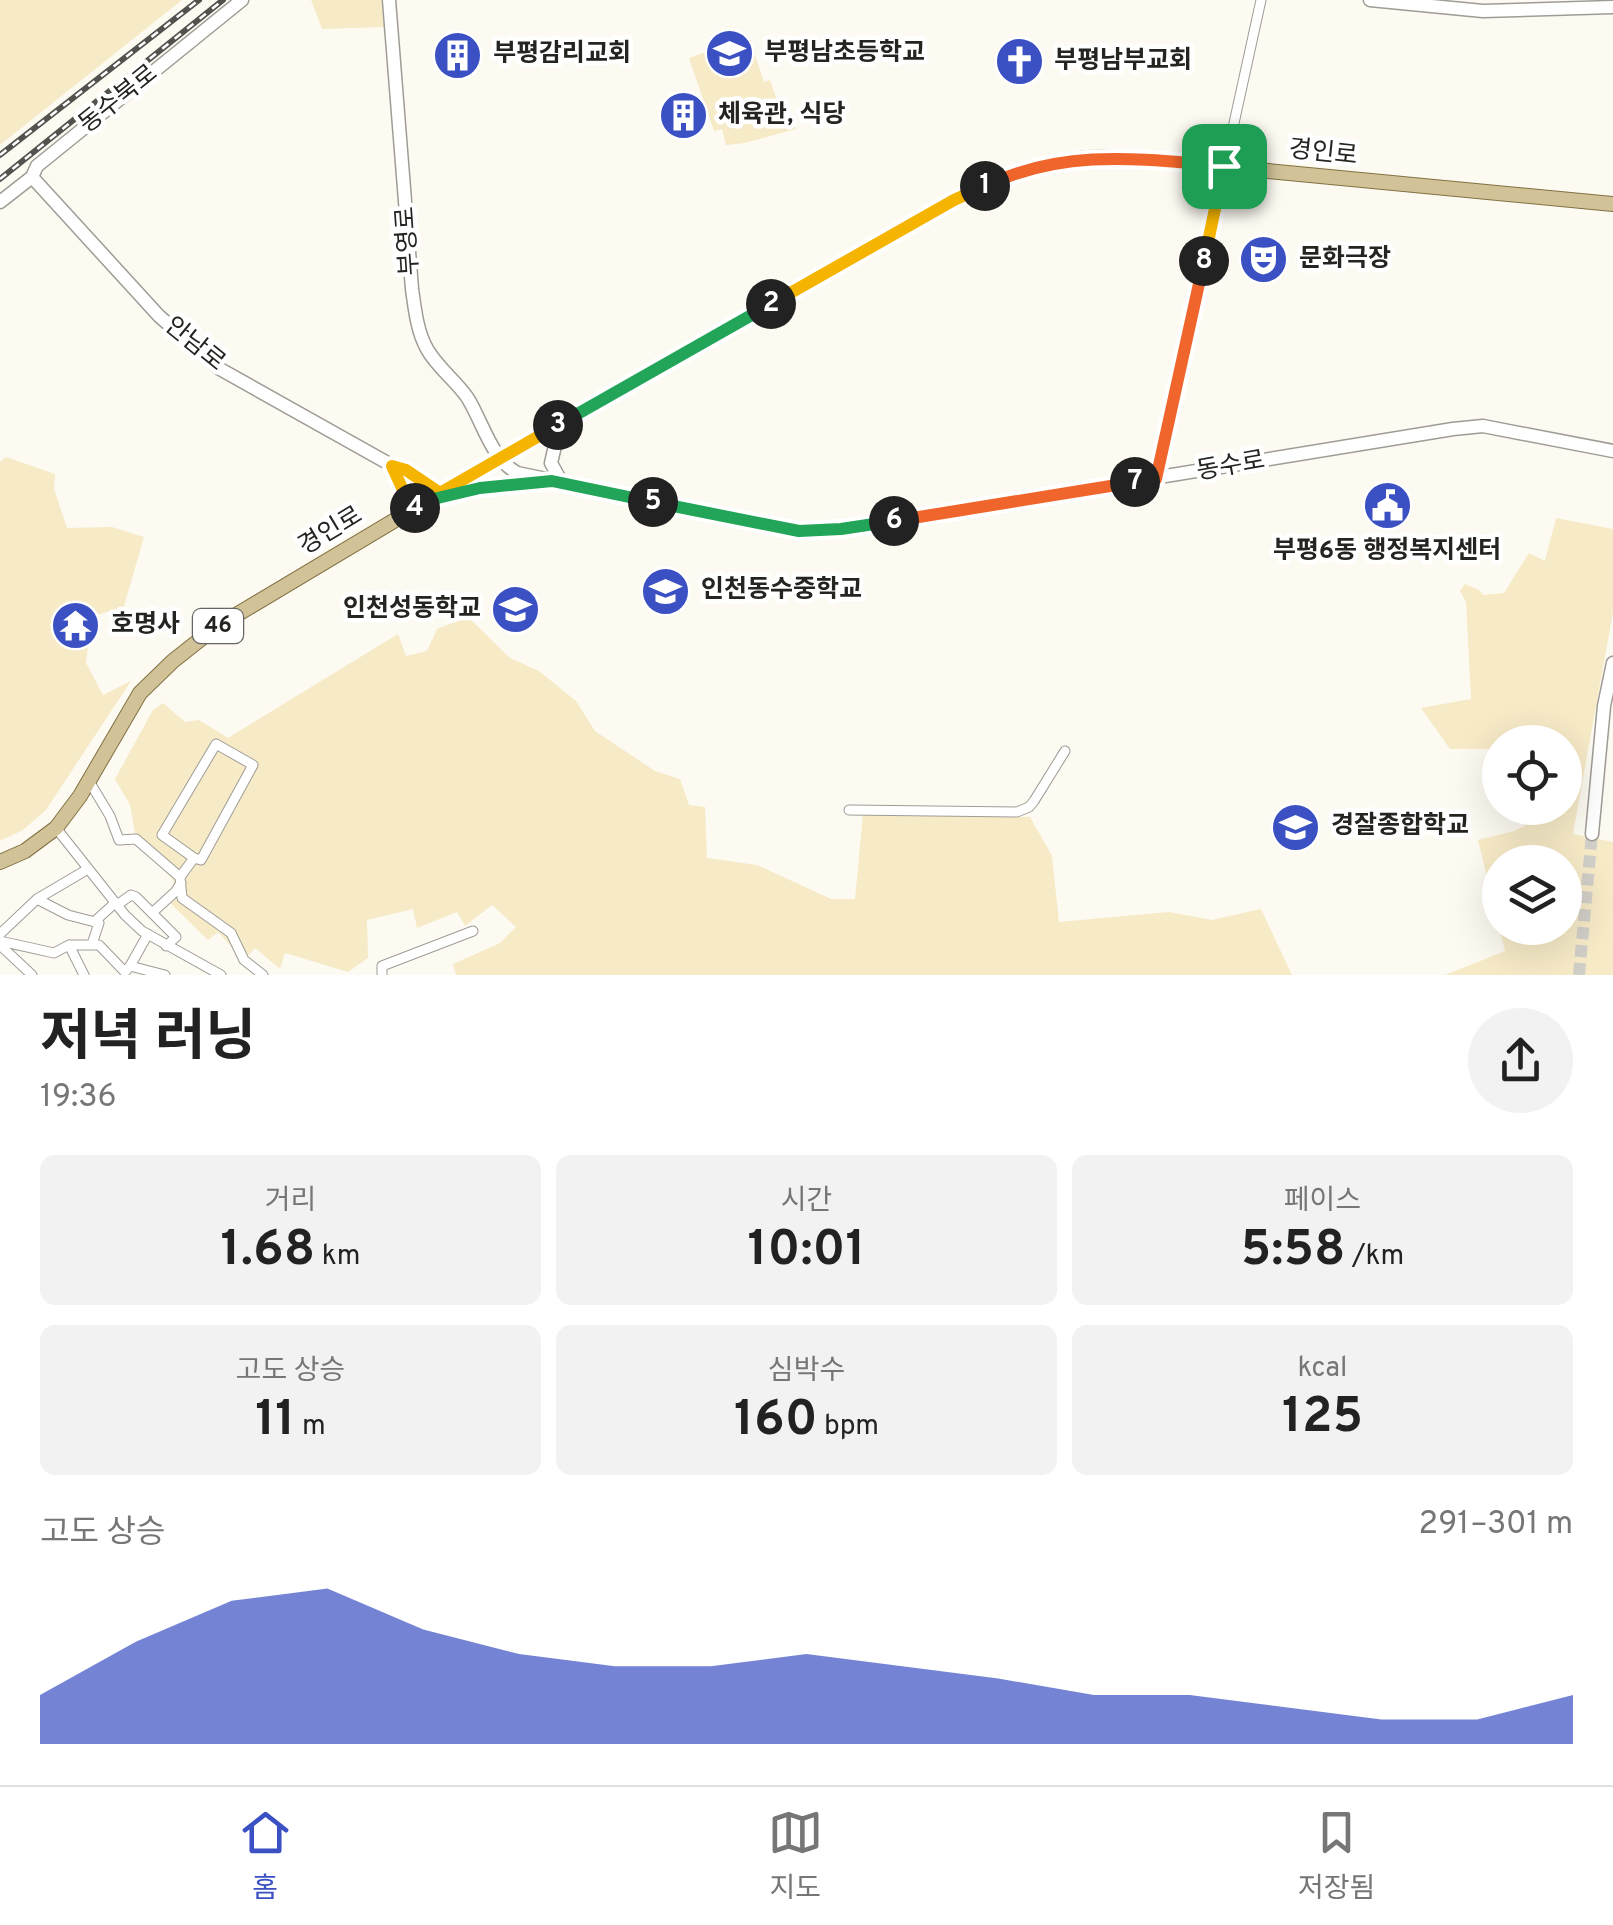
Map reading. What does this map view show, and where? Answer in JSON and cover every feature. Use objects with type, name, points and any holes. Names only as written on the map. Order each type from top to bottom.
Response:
[{"type":"main road","name":"경인로","points":[[0,862],[26,851],[56,828],[89,781],[140,693],[216,626],[500,458],[954,200],[993,182],[1040,166],[1091,158],[1153,160],[1613,204]]},
{"type":"main road","points":[[1589,202],[1613,194]]},
{"type":"main road","points":[[1589,202],[1613,213]]},
{"type":"street","name":"동수북로","points":[[0,202],[32,177],[37,166],[242,0]]},
{"type":"street","name":"부영로","points":[[389,0],[416,318],[428,351],[466,395],[500,458]]},
{"type":"street","points":[[1156,479],[1261,0]]},
{"type":"street","points":[[1370,0],[1483,11],[1613,8]]},
{"type":"street","name":"안남로","points":[[32,177],[159,316],[220,369],[392,466],[406,470],[435,497]]},
{"type":"street","points":[[435,497],[480,488],[557,482],[551,463],[560,424]]},
{"type":"street","name":"동수로","points":[[500,458],[517,473],[799,531],[841,529],[1453,428],[1483,426],[1613,450]]},
{"type":"street","points":[[392,466],[412,510]]},
{"type":"street","points":[[1592,834],[1604,706],[1613,663]]},
{"type":"street","points":[[1601,750],[1613,699]]},
{"type":"street","points":[[216,744],[254,765],[201,860],[194,858],[162,835],[216,744]]},
{"type":"street","points":[[849,810],[1017,812],[1034,801],[1065,751]]},
{"type":"street","points":[[89,781],[119,840],[136,838],[180,880],[182,898],[231,932],[244,960],[263,975]]},
{"type":"street","points":[[56,828],[116,904],[148,934],[221,975]]},
{"type":"street","points":[[152,914],[176,891],[194,858]]},
{"type":"street","points":[[0,940],[36,898],[88,869]]},
{"type":"street","points":[[94,922],[130,894],[176,937],[166,946]]},
{"type":"street","points":[[36,898],[68,915],[99,923],[92,944]]},
{"type":"street","points":[[382,975],[382,966],[473,931]]},
{"type":"street","points":[[126,971],[148,934]]},
{"type":"street","points":[[0,940],[54,954],[70,945],[99,945],[126,971],[165,975]]},
{"type":"street","points":[[0,940],[32,975]]},
{"type":"street","points":[[70,945],[84,975]]},
{"type":"shaded area","points":[[0,0],[182,0],[0,145]]},
{"type":"shaded area","points":[[311,0],[381,0],[384,27],[322,29]]},
{"type":"shaded area","points":[[749,37],[764,82],[770,80],[781,112],[789,111],[796,129],[726,145],[722,129],[714,131],[689,58]]},
{"type":"shaded area","points":[[6,457],[55,474],[54,489],[67,528],[112,527],[144,537],[122,613],[115,610],[96,615],[73,607],[61,636],[88,646],[86,663],[103,695],[131,681],[46,810],[23,830],[0,841],[0,462]]},
{"type":"shaded area","points":[[1556,518],[1613,529],[1613,612],[1582,784],[1582,725],[1482,725],[1482,749],[1450,749],[1421,708],[1471,699],[1466,602],[1460,591],[1465,584],[1483,595],[1504,593],[1529,553],[1545,561]]},
{"type":"shaded area","points":[[468,617],[510,658],[539,671],[576,701],[595,731],[655,771],[680,779],[689,805],[705,807],[707,858],[757,865],[831,899],[855,899],[863,814],[1030,817],[1052,856],[1059,922],[1169,912],[1212,920],[1261,909],[1292,975],[456,975],[453,964],[500,943],[516,927],[492,905],[465,926],[457,912],[417,928],[413,909],[367,920],[368,958],[348,972],[285,953],[280,969],[255,948],[244,960],[218,932],[208,940],[167,900],[174,881],[136,839],[130,805],[115,779],[153,710],[163,703],[185,722],[199,720],[228,738],[398,634],[406,656],[427,651],[437,629]]},
{"type":"shaded area","points":[[1526,825],[1575,825],[1573,834],[1613,842],[1613,975],[1445,975],[1505,951],[1504,945],[1582,945],[1582,845],[1482,845],[1482,856],[1478,840]]},
{"type":"tunnel","points":[[1579,975],[1592,834]]},
{"type":"railway","points":[[0,155],[199,0]]},
{"type":"railway","points":[[0,179],[223,0]]},
{"type":"place","name":"부평남초등학교","points":[[729,54]]},
{"type":"place","name":"부평감리교회","points":[[458,55]]},
{"type":"place","name":"부평남부교회","points":[[1019,62]]},
{"type":"place","name":"체육관, 식당","points":[[683,116]]},
{"type":"place","name":"문화극장","points":[[1264,260]]},
{"type":"place","name":"부평6동 행정복지센터","points":[[1387,506]]},
{"type":"place","name":"인천동수중학교","points":[[666,591]]},
{"type":"place","name":"인천성동학교","points":[[516,610]]},
{"type":"place","name":"호명사","points":[[76,626]]},
{"type":"place","name":"경잘종합학교","points":[[1296,827]]},
{"type":"route","points":[[1091,158],[1224,166],[1156,479],[841,529],[799,531],[552,481],[480,488],[429,500],[412,510],[392,466],[421,478],[440,493],[954,200],[993,182],[1040,166],[1091,158]]}]
